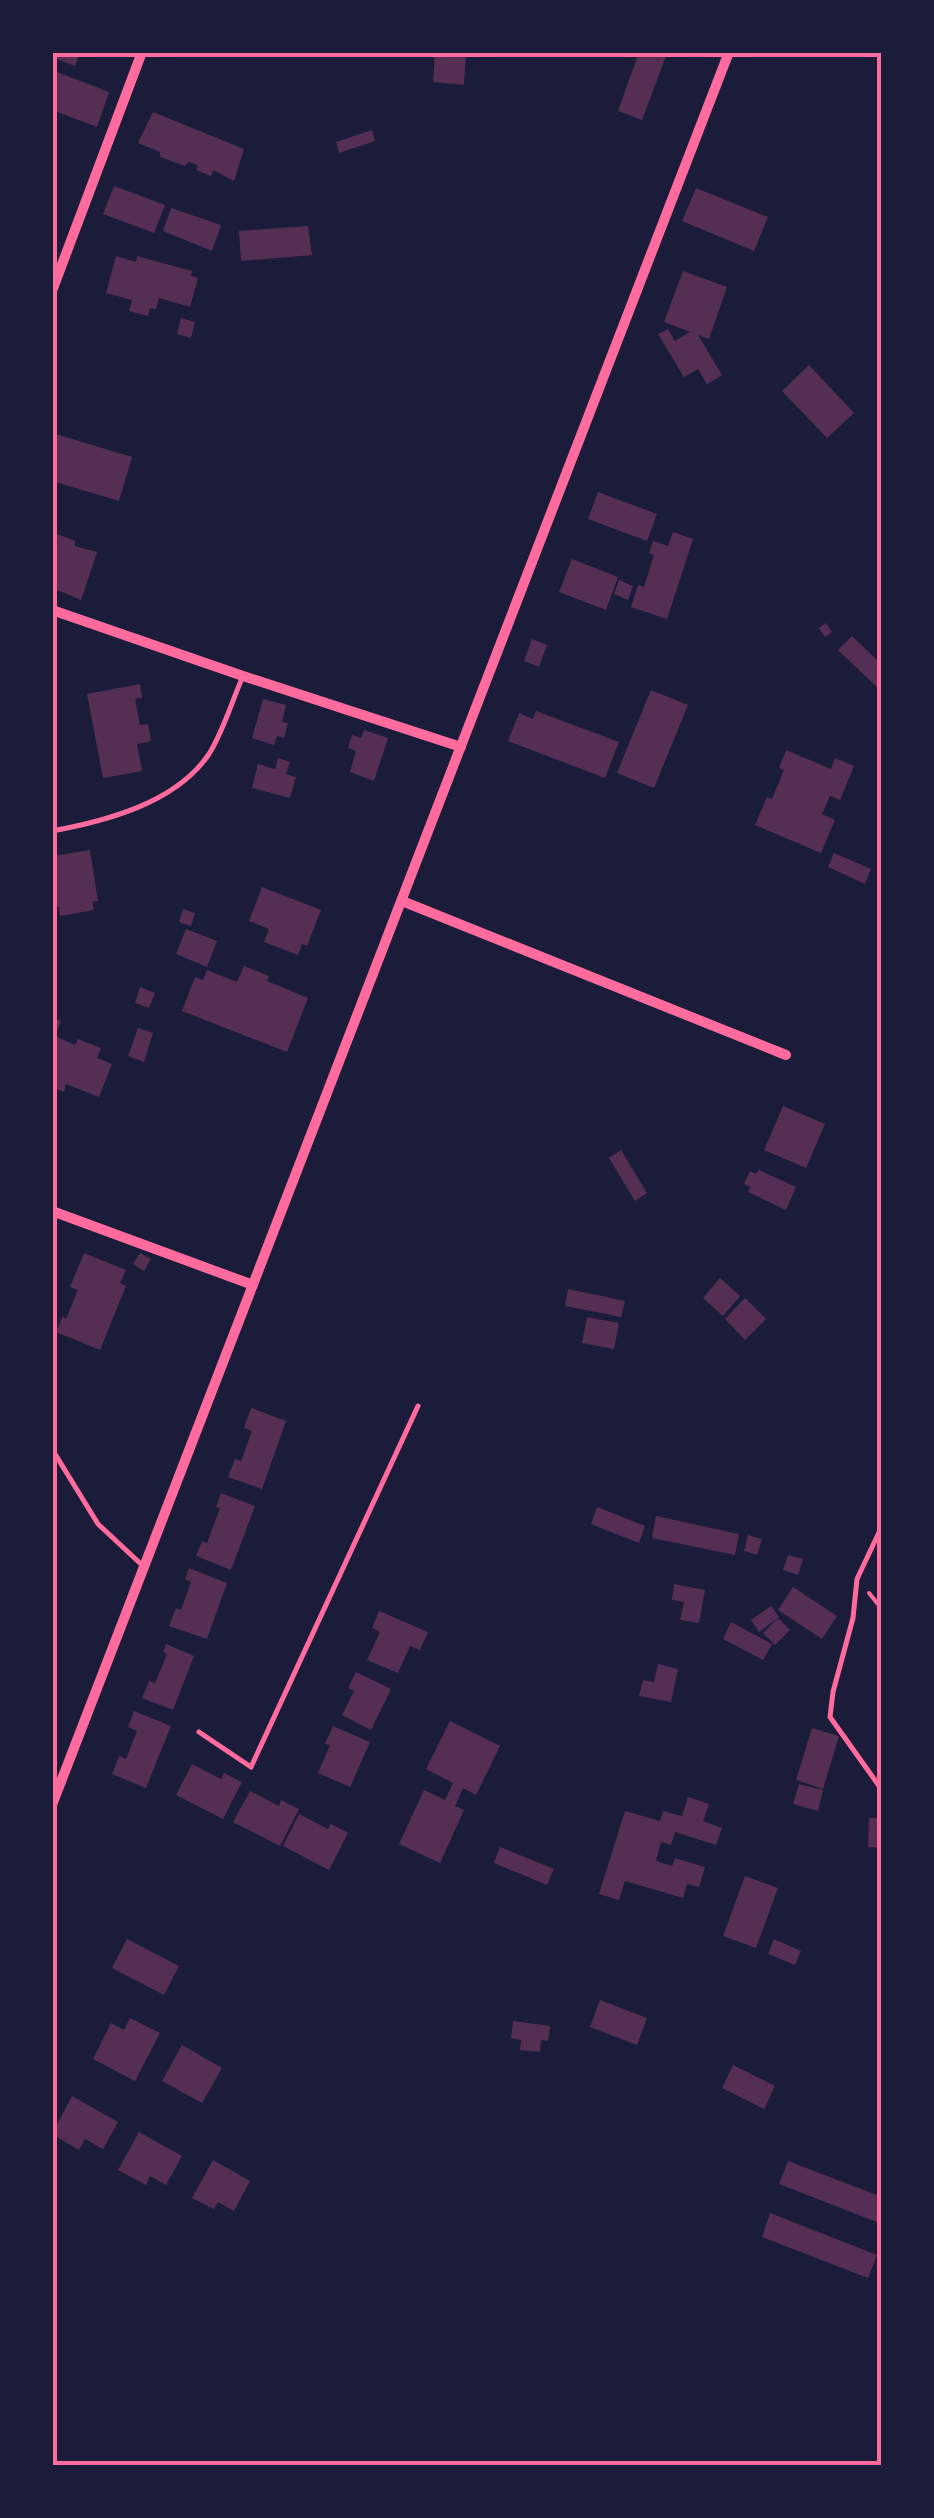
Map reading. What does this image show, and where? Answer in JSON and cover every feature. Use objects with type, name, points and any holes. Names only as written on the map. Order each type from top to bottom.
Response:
[{"type":"street","points":[[52,292],[142,52]]},
{"type":"street","points":[[52,1804],[730,52]]},
{"type":"street","points":[[52,610],[461,747]]},
{"type":"street","points":[[402,901],[786,1055]]},
{"type":"street","points":[[52,1211],[253,1285]]},
{"type":"lane","points":[[52,831],[100,822],[141,805],[191,773],[209,754],[242,676]]},
{"type":"lane","points":[[199,1732],[251,1768],[418,1406]]},
{"type":"lane","points":[[52,1449],[98,1524],[144,1567]]},
{"type":"lane","points":[[882,1526],[857,1579],[853,1618],[830,1717],[882,1790]]},
{"type":"building","points":[[52,52],[80,52],[75,66],[52,57]]},
{"type":"building","points":[[435,52],[466,52],[464,85],[433,82]]},
{"type":"building","points":[[639,52],[666,56],[642,120],[618,111]]},
{"type":"building","points":[[52,70],[109,92],[97,127],[52,110]]},
{"type":"building","points":[[153,112],[244,149],[234,181],[213,170],[211,176],[196,170],[198,165],[188,162],[185,166],[160,157],[160,152],[138,143]]},
{"type":"building","points":[[372,130],[375,141],[339,153],[336,142]]},
{"type":"building","points":[[114,186],[165,205],[154,233],[103,214]]},
{"type":"building","points":[[696,188],[768,217],[754,251],[682,221]]},
{"type":"building","points":[[171,208],[221,225],[212,251],[163,231]]},
{"type":"building","points":[[308,226],[312,255],[241,261],[239,231]]},
{"type":"building","points":[[116,256],[136,262],[137,256],[192,271],[191,276],[198,278],[190,307],[159,298],[156,309],[150,308],[148,316],[129,311],[132,300],[106,293]]},
{"type":"building","points":[[683,271],[727,287],[709,339],[698,335],[722,375],[707,384],[698,369],[684,377],[658,334],[668,329],[675,341],[690,332],[664,322]]},
{"type":"building","points":[[181,318],[195,322],[191,338],[177,334]]},
{"type":"building","points":[[809,365],[854,413],[827,438],[782,391]]},
{"type":"building","points":[[52,433],[132,457],[119,501],[52,481]]},
{"type":"building","points":[[598,492],[657,514],[647,541],[588,519]]},
{"type":"building","points":[[52,532],[75,541],[75,546],[97,552],[81,600],[55,589],[52,596]]},
{"type":"building","points":[[673,532],[693,539],[667,619],[631,607],[638,585],[644,587],[654,555],[649,553],[653,541],[668,546]]},
{"type":"building","points":[[572,559],[618,577],[606,610],[559,592]]},
{"type":"building","points":[[619,580],[633,586],[628,600],[614,594]]},
{"type":"building","points":[[826,623],[832,632],[825,637],[819,628]]},
{"type":"building","points":[[852,636],[882,665],[882,692],[838,650]]},
{"type":"building","points":[[532,639],[547,645],[539,667],[524,661]]},
{"type":"building","points":[[140,684],[142,698],[135,699],[140,725],[148,724],[151,741],[137,744],[142,771],[103,778],[87,694]]},
{"type":"building","points":[[651,690],[688,705],[654,788],[617,773]]},
{"type":"building","points":[[263,699],[286,705],[282,722],[288,723],[284,738],[277,736],[274,745],[252,738]]},
{"type":"building","points":[[536,711],[619,742],[605,778],[508,741],[519,713],[533,719]]},
{"type":"building","points":[[364,730],[388,738],[374,781],[350,772],[356,751],[348,748],[352,735],[361,738]]},
{"type":"building","points":[[786,750],[831,769],[835,758],[854,766],[840,800],[830,796],[822,814],[835,820],[821,853],[755,825],[784,770],[779,768]]},
{"type":"building","points":[[278,758],[290,762],[286,774],[296,777],[290,798],[252,788],[258,764],[275,769]]},
{"type":"building","points":[[90,850],[98,901],[92,902],[94,910],[60,916],[59,907],[52,908],[53,856]]},
{"type":"building","points":[[834,853],[871,869],[865,884],[828,867]]},
{"type":"building","points":[[262,887],[321,910],[307,946],[302,944],[298,955],[264,942],[269,929],[249,921]]},
{"type":"building","points":[[183,909],[195,913],[191,926],[179,922]]},
{"type":"building","points":[[186,929],[217,941],[207,967],[176,954]]},
{"type":"building","points":[[244,966],[269,976],[267,981],[308,998],[287,1052],[182,1011],[195,977],[203,980],[207,970],[237,982]]},
{"type":"building","points":[[140,987],[155,993],[149,1008],[135,1003]]},
{"type":"building","points":[[52,1017],[61,1021],[55,1036],[75,1045],[78,1039],[101,1048],[97,1058],[112,1064],[99,1097],[66,1084],[64,1092],[52,1087]]},
{"type":"building","points":[[138,1028],[153,1033],[144,1062],[128,1056]]},
{"type":"building","points":[[783,1106],[825,1124],[806,1168],[764,1150]]},
{"type":"building","points":[[621,1150],[647,1193],[635,1201],[609,1158]]},
{"type":"building","points":[[759,1170],[796,1187],[786,1210],[748,1192],[751,1187],[744,1184],[750,1171],[756,1174]]},
{"type":"building","points":[[84,1253],[126,1270],[120,1283],[126,1286],[100,1350],[56,1332],[78,1290],[70,1287]]},
{"type":"building","points":[[140,1253],[151,1259],[144,1271],[133,1264]]},
{"type":"building","points":[[720,1278],[740,1296],[723,1316],[703,1298]]},
{"type":"building","points":[[568,1289],[625,1301],[621,1317],[565,1306]]},
{"type":"building","points":[[745,1298],[766,1319],[745,1340],[725,1319]]},
{"type":"building","points":[[587,1317],[619,1323],[614,1349],[582,1343]]},
{"type":"building","points":[[251,1408],[286,1421],[262,1489],[228,1477],[235,1459],[241,1461],[252,1431],[244,1428]]},
{"type":"building","points":[[221,1493],[255,1506],[231,1570],[196,1556],[202,1541],[207,1543],[220,1508],[216,1507]]},
{"type":"building","points":[[597,1507],[645,1526],[639,1543],[591,1524]]},
{"type":"building","points":[[656,1516],[739,1534],[735,1555],[652,1538]]},
{"type":"building","points":[[748,1535],[762,1539],[757,1555],[744,1551]]},
{"type":"building","points":[[788,1555],[803,1559],[798,1575],[783,1570]]},
{"type":"building","points":[[189,1568],[227,1583],[207,1639],[169,1626],[176,1608],[181,1610],[191,1582],[185,1579]]},
{"type":"building","points":[[674,1584],[705,1590],[699,1623],[680,1620],[684,1602],[672,1600]]},
{"type":"building","points":[[793,1587],[837,1616],[822,1639],[778,1610]]},
{"type":"building","points":[[771,1606],[779,1617],[759,1632],[751,1620]]},
{"type":"building","points":[[379,1611],[428,1632],[420,1650],[410,1646],[398,1673],[367,1660],[380,1632],[372,1628]]},
{"type":"building","points":[[778,1618],[790,1630],[775,1645],[763,1633]]},
{"type":"building","points":[[731,1622],[772,1644],[763,1660],[723,1639]]},
{"type":"building","points":[[166,1644],[194,1656],[173,1710],[142,1698],[149,1681],[155,1683],[167,1654],[163,1652]]},
{"type":"building","points":[[658,1664],[678,1669],[671,1702],[639,1696],[643,1680],[654,1682]]},
{"type":"building","points":[[356,1672],[391,1689],[371,1730],[342,1715],[354,1691],[348,1688]]},
{"type":"building","points":[[134,1711],[171,1726],[146,1788],[112,1774],[119,1756],[126,1759],[137,1731],[128,1727]]},
{"type":"building","points":[[450,1721],[500,1746],[476,1795],[463,1788],[455,1806],[464,1810],[440,1863],[399,1844],[424,1790],[445,1800],[453,1783],[426,1769]]},
{"type":"building","points":[[333,1726],[370,1742],[350,1787],[318,1773]]},
{"type":"building","points":[[812,1728],[839,1736],[823,1789],[796,1780]]},
{"type":"building","points":[[192,1764],[221,1779],[224,1773],[242,1782],[223,1819],[176,1795]]},
{"type":"building","points":[[799,1784],[823,1790],[818,1811],[793,1804]]},
{"type":"building","points":[[250,1791],[279,1806],[281,1800],[299,1809],[280,1846],[233,1822]]},
{"type":"building","points":[[688,1797],[709,1804],[703,1821],[722,1828],[716,1845],[675,1832],[671,1845],[661,1842],[656,1861],[672,1866],[675,1858],[705,1867],[699,1887],[687,1884],[683,1898],[625,1881],[619,1900],[599,1894],[625,1811],[660,1821],[663,1811],[682,1816]]},
{"type":"building","points":[[299,1814],[328,1829],[331,1824],[348,1833],[329,1870],[283,1846]]},
{"type":"building","points":[[869,1818],[882,1818],[882,1848],[868,1847]]},
{"type":"building","points":[[500,1847],[554,1869],[547,1885],[494,1863]]},
{"type":"building","points":[[745,1876],[778,1888],[756,1948],[723,1936]]},
{"type":"building","points":[[127,1939],[179,1966],[164,1995],[112,1968]]},
{"type":"building","points":[[774,1939],[801,1951],[795,1965],[768,1954]]},
{"type":"building","points":[[600,2000],[647,2018],[637,2045],[590,2027]]},
{"type":"building","points":[[130,2018],[160,2033],[135,2081],[93,2059],[111,2023],[124,2030]]},
{"type":"building","points":[[513,2021],[550,2026],[548,2041],[541,2040],[540,2052],[520,2050],[521,2040],[511,2038]]},
{"type":"building","points":[[182,2045],[222,2068],[202,2103],[162,2081]]},
{"type":"building","points":[[733,2065],[775,2086],[764,2109],[722,2088]]},
{"type":"building","points":[[72,2096],[118,2122],[103,2149],[85,2139],[79,2150],[52,2134]]},
{"type":"building","points":[[139,2132],[182,2156],[166,2185],[150,2176],[146,2185],[118,2170]]},
{"type":"building","points":[[213,2160],[250,2181],[234,2211],[218,2202],[214,2209],[192,2198]]},
{"type":"building","points":[[788,2161],[882,2197],[882,2224],[779,2184]]},
{"type":"building","points":[[770,2213],[877,2255],[868,2278],[762,2237]]}]
